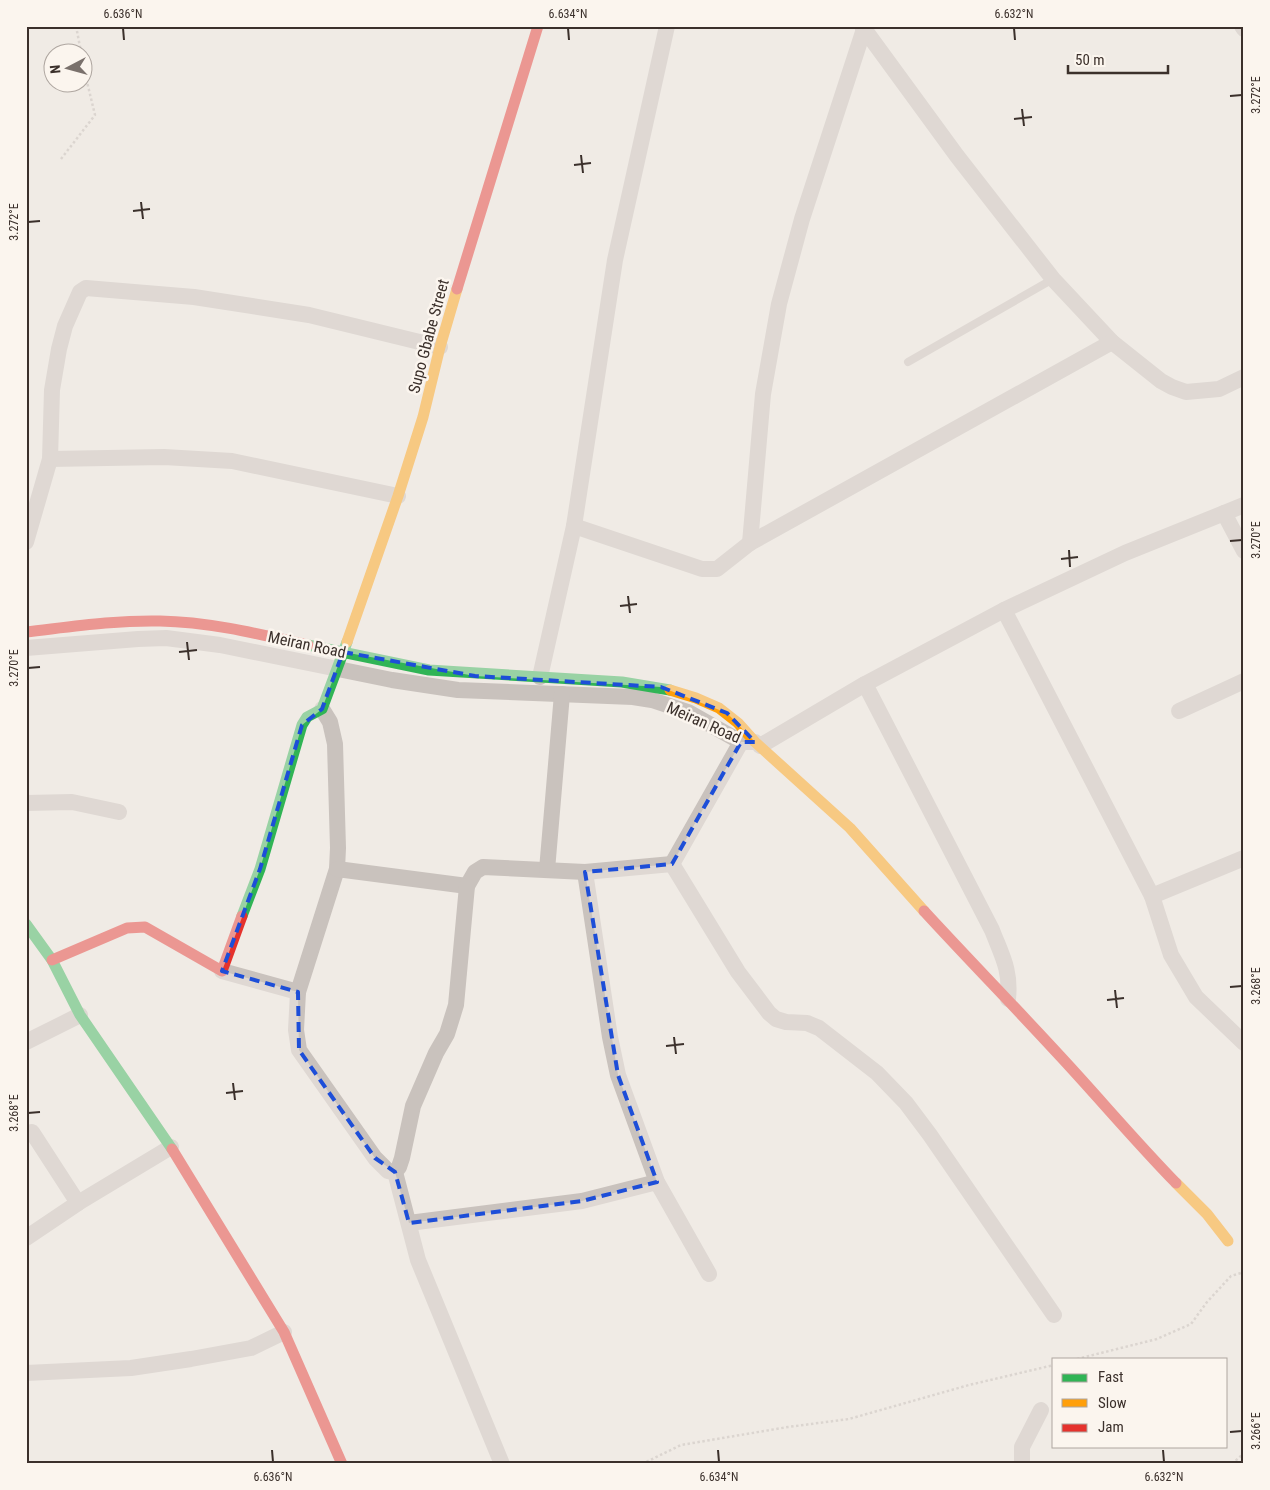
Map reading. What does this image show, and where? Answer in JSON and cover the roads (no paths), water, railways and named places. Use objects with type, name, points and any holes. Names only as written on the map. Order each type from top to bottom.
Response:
[{"type":"street","name":"Supo Gbabe Street","points":[[322,709],[338,669],[398,496],[423,417],[468,246],[538,26]]},
{"type":"street","points":[[540,677],[574,526],[614,268],[667,26]]},
{"type":"street","points":[[750,543],[763,394],[779,304],[802,220],[863,28]]},
{"type":"street","points":[[863,28],[957,156],[1053,279],[1112,342],[1161,381],[1186,392],[1219,389],[1244,376]]},
{"type":"street","points":[[26,542],[50,458],[55,368],[65,326],[80,292],[86,288],[194,298],[309,315],[440,347]]},
{"type":"street","points":[[574,526],[702,569],[717,569],[750,543],[1112,342]]},
{"type":"street","points":[[50,458],[164,457],[232,461],[398,496]]},
{"type":"street","points":[[672,864],[752,743],[1004,610],[1126,553],[1244,505]]},
{"type":"street","points":[[1224,513],[1244,551]]},
{"type":"street","points":[[1004,610],[1152,896],[1171,955],[1196,996],[1244,1043]]},
{"type":"street","name":"Meiran Road","points":[[26,632],[134,621],[179,622],[266,635],[427,670],[475,676],[540,677],[624,682],[661,687],[699,699],[728,713],[748,731],[752,743]]},
{"type":"street","name":"Meiran Road","points":[[26,648],[166,638],[220,645],[392,680],[458,690],[633,697],[652,700],[688,712],[752,743]]},
{"type":"street","points":[[1179,712],[1244,681]]},
{"type":"street","points":[[865,684],[992,930],[1008,972],[1010,983],[1008,998]]},
{"type":"street","points":[[547,870],[562,694]]},
{"type":"street","points":[[222,971],[260,869],[302,725],[307,717],[322,709],[330,722],[335,744],[337,869],[298,992],[296,1030],[299,1050],[375,1158],[388,1171],[395,1172]]},
{"type":"street","points":[[752,743],[850,828],[969,960],[1008,998],[1149,1154],[1207,1214],[1228,1241]]},
{"type":"street","points":[[26,803],[72,802],[119,812]]},
{"type":"street","points":[[1152,896],[1244,858]]},
{"type":"street","points":[[395,1172],[402,1158],[413,1106],[436,1053],[447,1034],[456,1006],[467,886],[475,872],[483,867],[585,872],[672,864]]},
{"type":"street","points":[[672,864],[738,972],[769,1013],[776,1019],[786,1022],[807,1023],[819,1028],[877,1073],[906,1103],[1054,1315]]},
{"type":"street","points":[[337,869],[467,886]]},
{"type":"street","points":[[585,872],[610,1036],[618,1075],[657,1182],[709,1274]]},
{"type":"street","points":[[52,960],[127,928],[145,928],[222,971],[298,992]]},
{"type":"street","points":[[29,932],[52,960],[80,1015],[171,1148],[284,1332],[342,1464]]},
{"type":"street","points":[[26,1042],[80,1015]]},
{"type":"street","points":[[32,1132],[78,1203]]},
{"type":"street","points":[[26,1238],[78,1203],[171,1148]]},
{"type":"street","points":[[395,1172],[418,1260],[502,1464]]},
{"type":"street","points":[[409,1223],[582,1201],[657,1182]]},
{"type":"street","points":[[27,1369],[131,1368],[251,1348],[284,1332]]},
{"type":"street","points":[[1022,1464],[1022,1447],[1041,1410]]},
{"type":"lane","points":[[908,362],[1053,279]]}]
